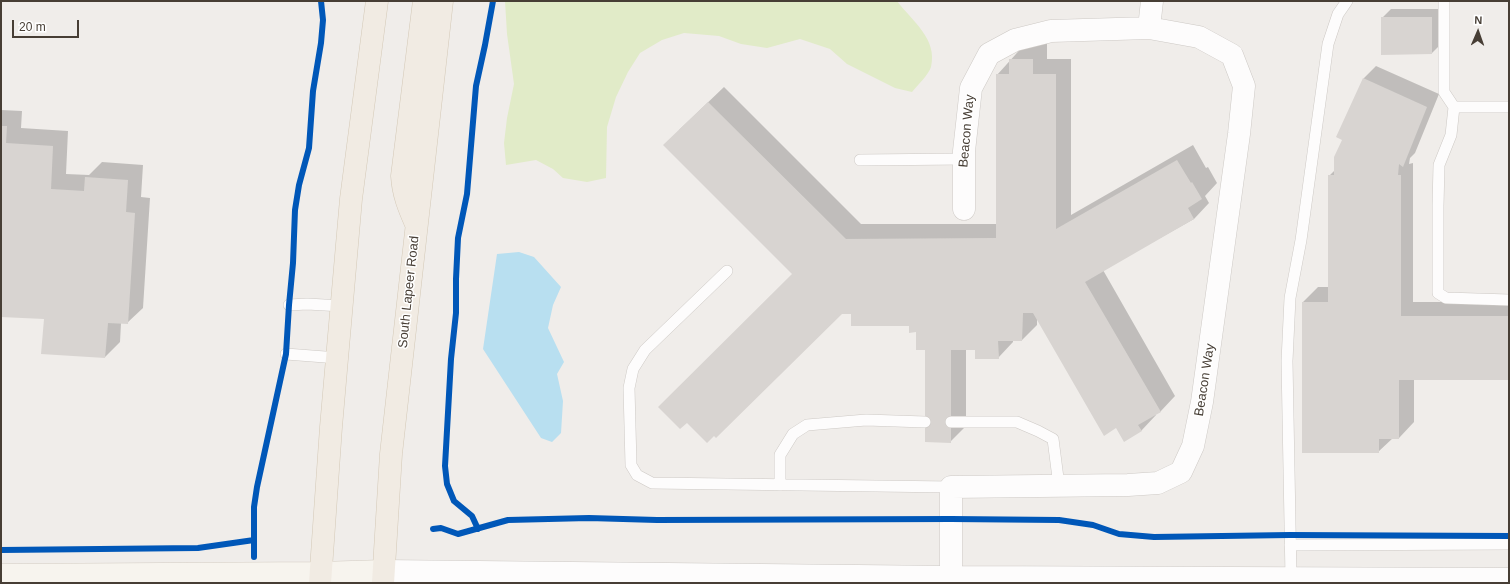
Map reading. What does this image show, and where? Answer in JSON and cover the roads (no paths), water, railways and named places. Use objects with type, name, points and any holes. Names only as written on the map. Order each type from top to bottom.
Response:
[{"type":"main road","points":[[320,578],[331,427],[351,199],[377,1]]},
{"type":"main road","points":[[417,225],[406,203],[402,176],[424,1]]},
{"type":"main road","name":"South Lapeer Road","points":[[383,577],[391,454],[442,1]]},
{"type":"street","points":[[1149,28],[1152,1]]},
{"type":"street","name":"Beacon Way","points":[[951,487],[1128,486],[1158,483],[1182,472],[1193,446],[1202,402],[1240,134],[1244,86],[1232,55],[1199,37],[1149,28],[1051,31],[1015,40],[989,54],[971,88],[964,159],[964,210]]},
{"type":"street","points":[[951,487],[951,577]]},
{"type":"street","points":[[1,575],[320,578],[951,577],[1165,580],[1291,578],[1509,579]]},
{"type":"lane","points":[[1291,578],[1287,361],[1290,298],[1301,240],[1328,44],[1338,14],[1347,1]]},
{"type":"lane","points":[[1444,1],[1444,92],[1454,107],[1452,135],[1439,165],[1438,293],[1446,298],[1509,300]]},
{"type":"lane","points":[[1454,107],[1509,107]]},
{"type":"lane","points":[[860,160],[964,159]]},
{"type":"lane","points":[[727,271],[645,350],[633,369],[629,388],[631,465],[636,475],[652,483],[951,487]]},
{"type":"lane","points":[[289,305],[307,304],[342,306]]},
{"type":"lane","points":[[286,354],[338,358]]},
{"type":"lane","points":[[780,485],[780,455],[793,434],[807,425],[866,420],[925,422]]},
{"type":"lane","points":[[951,422],[1017,422],[1038,431],[1053,440],[1059,486]]},
{"type":"lane","points":[[1290,544],[1509,544]]},
{"type":"water","points":[[519,252],[534,257],[561,287],[553,305],[548,328],[564,362],[557,374],[563,401],[561,433],[552,442],[541,438],[483,349],[497,254]]}]
